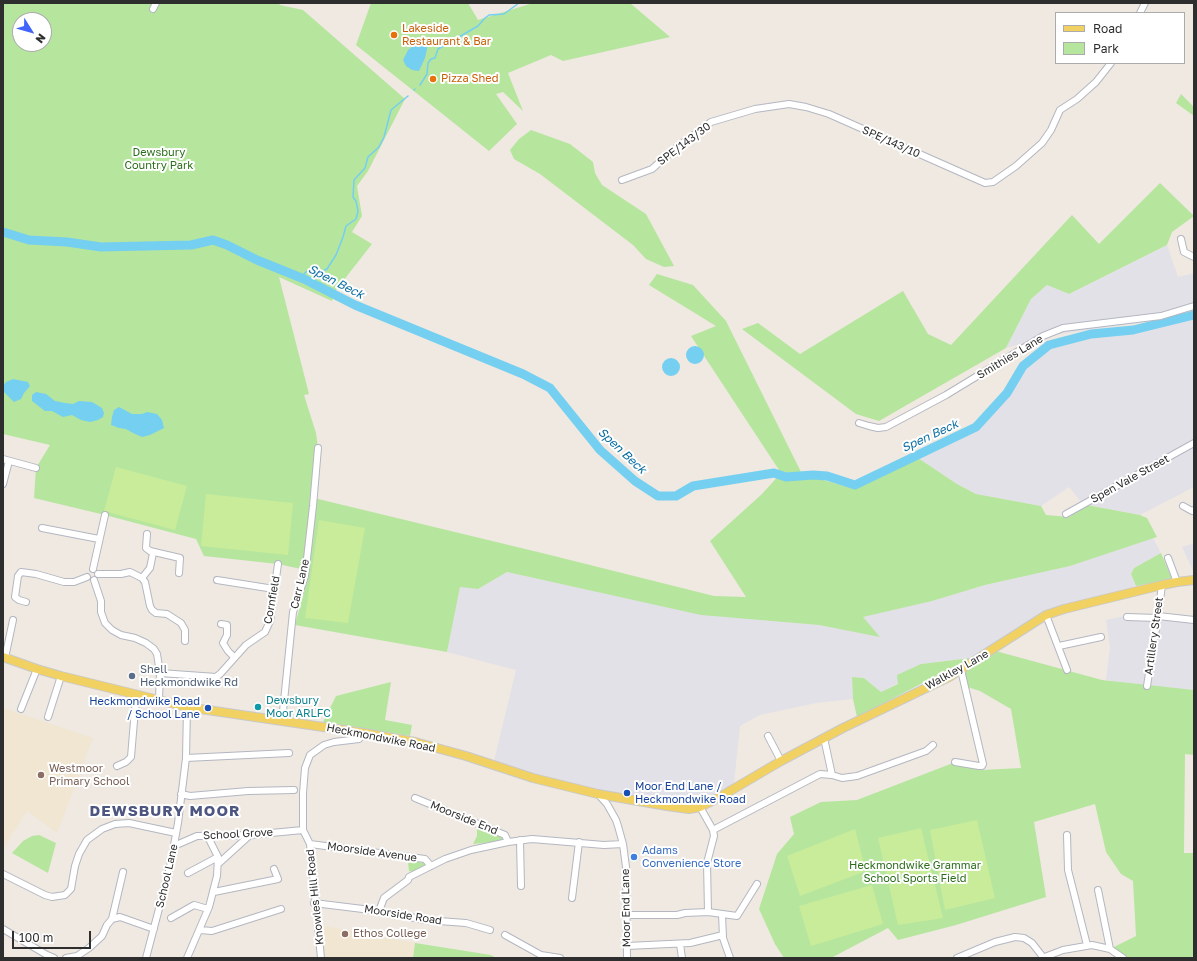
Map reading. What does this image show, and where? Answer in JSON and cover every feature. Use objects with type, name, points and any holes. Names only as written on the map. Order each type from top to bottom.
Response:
[{"type":"main road","name":"Walkley Lane","points":[[731,790],[843,728],[949,677],[1046,616],[1064,609],[1177,582],[1194,580]]},
{"type":"main road","name":"Heckmondwike Road","points":[[4,658],[62,676],[187,707],[415,742],[473,758],[533,778],[598,794],[667,806],[689,808],[700,807],[731,790]]},
{"type":"street","points":[[1140,12],[1145,3]]},
{"type":"street","name":"SPE/143/10","points":[[795,104],[829,114],[985,183],[993,182],[1016,166],[1042,143],[1051,130],[1060,110],[1077,99],[1096,82],[1110,64]]},
{"type":"street","name":"SPE/143/30","points":[[622,180],[652,169],[672,151],[711,122],[755,109],[795,104]]},
{"type":"street","points":[[1181,239],[1184,252],[1194,257]]},
{"type":"street","name":"Smithies Lane","points":[[859,423],[878,428],[886,427],[946,395],[1043,336],[1063,328],[1161,316],[1194,306]]},
{"type":"street","name":"Spen Vale Street","points":[[1066,514],[1194,443]]},
{"type":"street","name":"Carr Lane","points":[[282,721],[294,612],[305,576],[318,448]]},
{"type":"street","points":[[3,484],[6,460],[36,468]]},
{"type":"street","points":[[1183,506],[1192,511],[1194,510]]},
{"type":"street","points":[[93,569],[105,515]]},
{"type":"street","points":[[42,528],[99,539]]},
{"type":"street","points":[[147,534],[146,548],[153,553],[177,556],[180,558],[179,573]]},
{"type":"street","points":[[142,578],[150,568],[153,553]]},
{"type":"street","points":[[1168,558],[1177,582]]},
{"type":"street","name":"Cornfield","points":[[160,673],[216,677],[220,674],[246,645],[265,632],[270,621],[278,564]]},
{"type":"street","points":[[93,569],[96,570],[98,574],[104,575],[130,572],[142,578],[146,582],[152,610],[156,613],[167,614],[181,623],[185,630],[185,641]]},
{"type":"street","points":[[87,577],[88,571],[93,569]]},
{"type":"street","points":[[26,602],[15,597],[18,576],[21,572],[36,574],[64,582],[74,582],[87,577],[94,580]]},
{"type":"street","points":[[94,580],[97,578],[98,574]]},
{"type":"street","points":[[94,580],[101,601],[101,612],[105,623],[112,630],[121,635],[135,638],[154,649],[160,673],[159,700]]},
{"type":"street","points":[[217,580],[274,589]]},
{"type":"street","name":"Artillery Street","points":[[1147,686],[1162,586]]},
{"type":"street","points":[[1046,616],[1059,646],[1067,670]]},
{"type":"street","points":[[1127,617],[1158,617],[1194,620]]},
{"type":"street","points":[[4,658],[13,620]]},
{"type":"street","points":[[221,624],[227,625],[227,635],[223,643],[234,657]]},
{"type":"street","points":[[1059,646],[1101,637]]},
{"type":"street","points":[[21,709],[37,669]]},
{"type":"street","points":[[955,762],[979,766],[982,766],[983,764],[962,669]]},
{"type":"street","points":[[48,717],[62,676]]},
{"type":"street","points":[[117,766],[126,762],[131,756],[135,709],[138,695]]},
{"type":"street","name":"School Lane","points":[[146,958],[162,900],[176,834],[186,758],[187,707]]},
{"type":"street","name":"Knowles Hill Road","points":[[321,958],[314,903],[310,844],[303,830],[305,768],[310,755],[324,745],[334,742],[359,739],[364,733]]},
{"type":"street","points":[[768,736],[781,761]]},
{"type":"street","points":[[824,738],[832,775]]},
{"type":"street","points":[[713,830],[820,774],[842,778],[857,776],[926,751],[933,745]]},
{"type":"street","points":[[186,758],[289,753]]},
{"type":"street","points":[[181,794],[190,796],[248,791],[294,790]]},
{"type":"street","name":"Moor End Lane","points":[[598,794],[616,820],[623,844],[626,867],[627,958]]},
{"type":"street","name":"Moorside End","points":[[415,798],[505,835],[508,842]]},
{"type":"street","points":[[700,807],[713,830],[714,836],[707,863],[708,912]]},
{"type":"street","points":[[3,874],[46,896],[52,897],[65,895],[71,889],[75,866],[79,854],[87,840],[102,829],[115,824],[129,823],[176,834]]},
{"type":"street","name":"School Grove","points":[[174,846],[197,836],[208,837],[250,835],[303,830]]},
{"type":"street","points":[[218,864],[250,835]]},
{"type":"street","points":[[1067,835],[1068,870],[1086,945]]},
{"type":"street","points":[[188,958],[214,892],[218,857],[208,837]]},
{"type":"street","name":"Moorside Avenue","points":[[379,911],[387,894],[408,880],[409,877],[445,859],[465,852],[508,842],[532,839],[604,845],[623,844]]},
{"type":"street","points":[[520,840],[521,886]]},
{"type":"street","points":[[572,898],[579,842]]},
{"type":"street","name":"Moorside Avenue","points":[[310,844],[425,859],[431,866]]},
{"type":"street","points":[[188,873],[218,857]]},
{"type":"street","points":[[214,892],[278,879],[274,869]]},
{"type":"street","points":[[66,958],[77,956],[89,948],[102,936],[107,925],[112,919],[123,872]]},
{"type":"street","points":[[627,914],[677,915],[685,912],[708,912],[737,916],[757,884]]},
{"type":"street","points":[[1098,890],[1110,949]]},
{"type":"street","name":"Moorside Road","points":[[314,903],[379,911],[425,920],[466,924],[490,930]]},
{"type":"street","points":[[171,918],[194,905],[208,909]]},
{"type":"street","points":[[200,930],[212,931],[281,909]]},
{"type":"street","points":[[722,914],[723,935],[726,950],[730,958]]},
{"type":"street","points":[[112,919],[120,917],[154,929]]},
{"type":"street","points":[[3,929],[54,958]]},
{"type":"street","points":[[627,946],[690,943],[723,935]]},
{"type":"street","points":[[505,936],[541,955],[560,958]]},
{"type":"street","points":[[957,958],[995,942],[1014,937],[1024,938],[1032,943],[1042,958],[1063,950],[1086,945],[1110,949],[1123,958]]},
{"type":"street","points":[[680,944],[682,958]]},
{"type":"shaded area","points":[[1167,245],[1178,277],[1194,273],[1194,311],[1159,320],[1060,334],[1006,348],[1031,299],[1047,285],[1069,294]]},
{"type":"shaded area","points":[[1194,315],[1194,487],[1140,515],[1083,504],[1069,487],[1041,506],[976,494],[957,484],[918,458],[934,448],[976,427],[1007,393],[1023,366],[1049,345],[1091,334],[1133,330]]},
{"type":"shaded area","points":[[1153,538],[1161,553],[1134,568],[1131,574],[1136,586],[1045,610],[971,658],[921,664],[898,683],[881,692],[864,678],[852,677],[853,699],[816,703],[760,715],[740,726],[734,783],[738,787],[700,807],[598,794],[493,765],[516,670],[447,652],[460,586],[478,589],[507,572],[699,614],[819,625],[879,636],[862,617],[931,601],[985,585],[1070,566]]},
{"type":"shaded area","points":[[1194,543],[1194,573],[1182,547]]},
{"type":"shaded area","points":[[1125,616],[1194,620],[1194,690],[1147,686],[1106,680],[1110,647],[1106,620]]},
{"type":"shaded area","name":"Westmoor Primary School","points":[[3,708],[93,738],[57,833],[27,811],[3,849]]},
{"type":"shaded area","name":"Ethos College","points":[[321,925],[415,943],[413,958],[325,958]]},
{"type":"green space","name":"Dewsbury Country Park","points":[[3,3],[278,3],[280,5],[303,10],[405,99],[368,171],[357,186],[362,216],[352,232],[372,244],[336,290],[332,301],[279,277],[309,394],[304,395],[316,433],[318,448],[314,498],[714,596],[746,597],[710,541],[762,494],[781,473],[691,336],[716,326],[649,285],[657,274],[693,285],[726,321],[802,474],[852,488],[918,458],[957,484],[976,494],[1041,506],[1046,515],[1069,517],[1087,505],[1140,515],[1147,518],[1157,537],[1070,566],[985,585],[932,601],[863,617],[880,637],[819,625],[701,615],[507,572],[478,589],[460,587],[447,652],[295,625],[309,573],[301,569],[278,564],[204,556],[196,539],[34,498],[36,468],[50,445],[3,434]]},
{"type":"green space","points":[[371,3],[468,3],[478,20],[533,3],[630,3],[670,37],[563,61],[551,55],[508,73],[523,111],[503,92],[496,94],[517,124],[489,151],[356,45]]},
{"type":"green space","points":[[1181,94],[1194,107],[1194,116],[1176,103]]},
{"type":"green space","points":[[531,130],[570,144],[593,162],[595,173],[602,185],[646,214],[674,266],[664,267],[646,259],[633,245],[540,174],[514,159],[510,150],[519,139]]},
{"type":"green space","points":[[1160,183],[1194,216],[1172,232],[1167,245],[1069,294],[1047,285],[1031,299],[1006,348],[879,421],[856,414],[742,329],[758,323],[800,354],[903,291],[928,334],[951,345],[1072,215],[1099,244]]},
{"type":"green space","points":[[116,467],[187,486],[175,530],[104,511]]},
{"type":"green space","points":[[206,494],[293,503],[288,555],[201,546]]},
{"type":"green space","points":[[319,520],[365,528],[348,623],[305,618]]},
{"type":"green space","points":[[1161,553],[1172,579],[1136,586],[1131,574],[1134,568]]},
{"type":"green space","name":"Heckmondwike Grammar School Sports Field","points":[[992,650],[1102,680],[1194,690],[1194,755],[1185,754],[1184,853],[1194,853],[1194,954],[1192,958],[1123,958],[1110,949],[1136,936],[1133,881],[1121,874],[1106,852],[1095,804],[1034,822],[1046,897],[956,925],[898,940],[888,928],[831,958],[784,958],[775,944],[759,909],[777,854],[794,834],[790,817],[821,802],[857,800],[953,763],[982,770],[1021,768],[1011,709],[980,691],[964,686],[961,670]]},
{"type":"green space","points":[[971,658],[857,717],[853,699],[852,677],[864,678],[881,692],[898,684],[897,675],[921,664]]},
{"type":"green space","points":[[391,682],[385,720],[412,725],[410,736],[323,722],[336,696]]},
{"type":"green space","points":[[977,820],[995,898],[945,910],[930,830]]},
{"type":"green space","points":[[477,827],[502,836],[502,841],[473,844],[477,836]]},
{"type":"green space","name":"Heckmondwike Grammar School Sports Field","points":[[921,828],[943,918],[898,925],[878,838]]},
{"type":"green space","points":[[855,829],[866,871],[800,896],[787,856]]},
{"type":"green space","points":[[39,835],[56,843],[48,873],[12,853],[23,841],[32,836]]},
{"type":"green space","points":[[410,861],[424,863],[425,867],[413,872],[409,871],[408,863]]},
{"type":"green space","points":[[872,885],[883,924],[811,946],[799,906]]},
{"type":"green space","points":[[415,943],[491,955],[496,958],[413,958]]},
{"type":"water","points":[[425,37],[429,40],[425,58],[419,71],[412,70],[406,66],[403,60],[408,50]]},
{"type":"water","points":[[691,346],[699,346],[704,351],[702,362],[699,364],[691,364],[686,359],[686,351]]},
{"type":"water","points":[[667,358],[675,358],[680,363],[678,374],[675,376],[667,376],[662,371],[662,363]]},
{"type":"water","points":[[13,379],[28,382],[30,386],[21,399],[14,402],[3,391],[3,386],[6,382]]},
{"type":"water","points":[[36,392],[46,394],[55,401],[65,403],[73,404],[79,401],[92,402],[102,408],[104,413],[103,417],[90,422],[81,420],[72,415],[63,417],[52,411],[45,411],[32,401],[32,395]]},
{"type":"water","points":[[119,407],[132,414],[142,414],[147,412],[157,414],[162,420],[164,428],[142,437],[126,429],[111,425],[114,410]]},
{"type":"waterway","points":[[420,85],[427,74],[428,63],[431,59],[435,58],[438,49],[478,26],[489,15],[504,14],[519,3]]},
{"type":"waterway","points":[[301,277],[308,270],[318,273],[327,269],[336,255],[346,226],[356,219],[358,211],[356,201],[353,197],[354,180],[365,168],[368,157],[379,147],[384,137],[391,110],[408,96]]},
{"type":"waterway","name":"Spen Beck","points":[[3,232],[29,240],[67,242],[101,247],[191,245],[213,240],[227,245],[257,260],[304,279],[355,305],[523,374],[550,388],[600,450],[635,481],[658,496],[676,496],[693,486],[774,473],[786,477],[813,475],[827,476],[855,485],[976,427],[1007,393],[1023,366],[1049,345],[1091,334],[1133,330],[1194,315]]},
{"type":"place","name":"Lakeside Restaurant & Bar","points":[[394,35]]},
{"type":"place","name":"Pizza Shed","points":[[433,79]]},
{"type":"place","name":"Shell Heckmondwike Rd","points":[[132,676]]},
{"type":"place","name":"Dewsbury Moor ARLFC","points":[[258,707]]},
{"type":"place","name":"Heckmondwike Road / School Lane","points":[[208,708]]},
{"type":"place","name":"Westmoor Primary School","points":[[41,775]]},
{"type":"place","name":"Moor End Lane / Heckmondwike Road","points":[[627,793]]},
{"type":"place","name":"Adams Convenience Store","points":[[634,857]]},
{"type":"place","name":"Ethos College","points":[[345,934]]},
{"type":"district","name":"DEWSBURY MOOR","points":[[165,811]]}]
